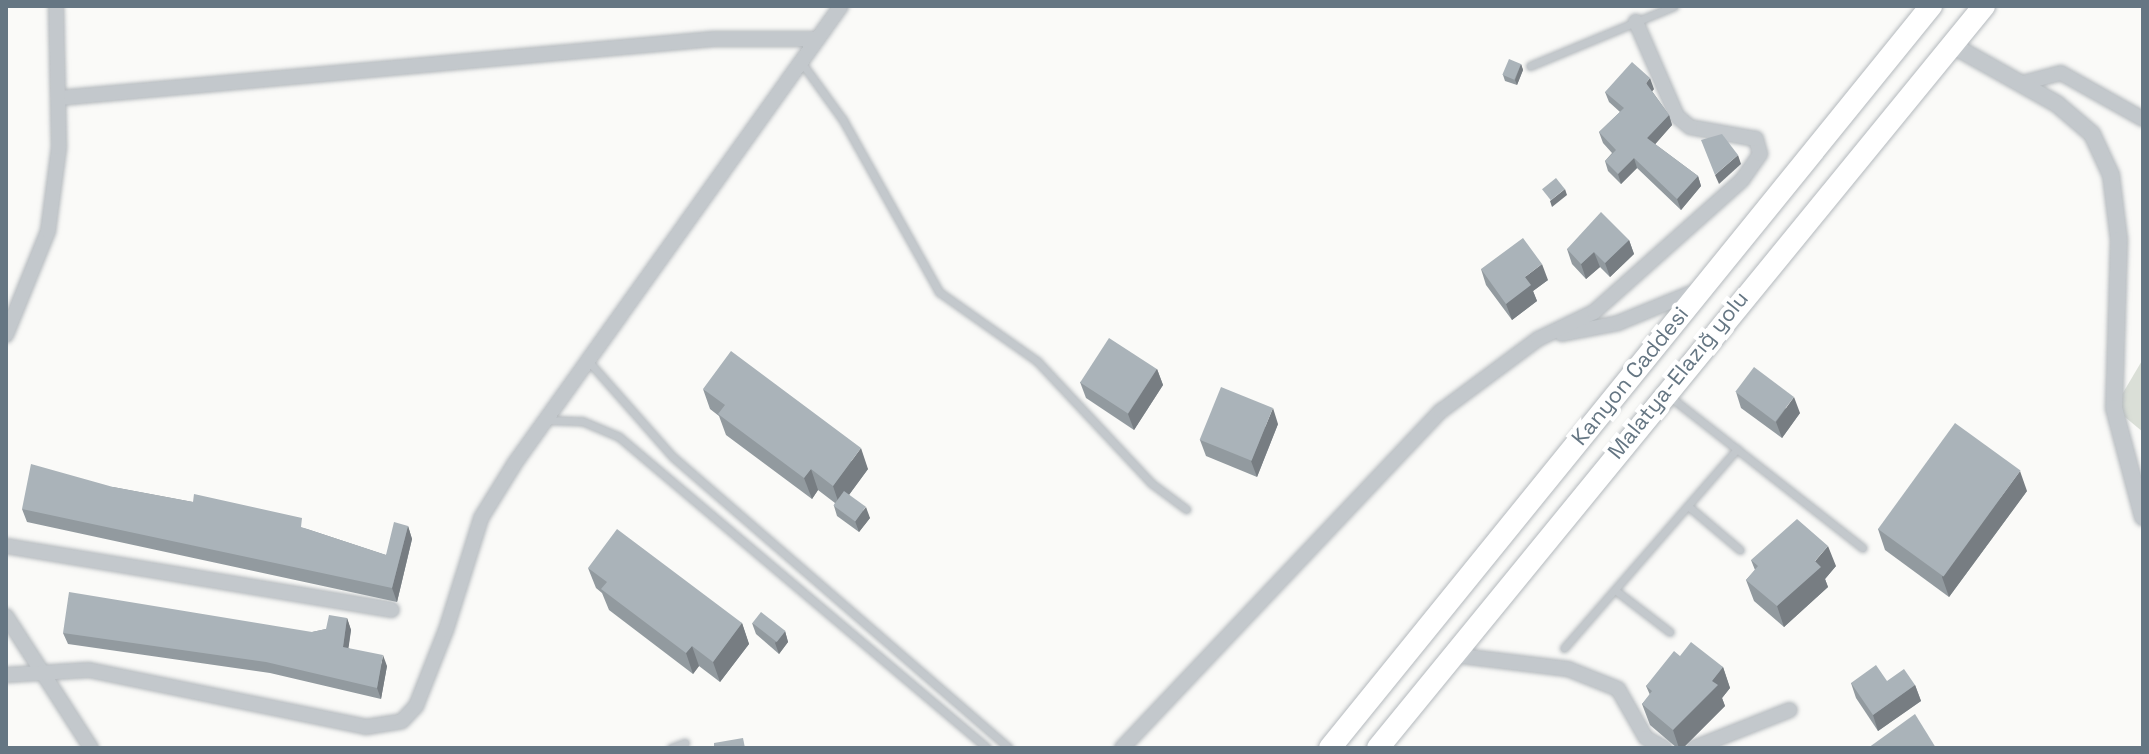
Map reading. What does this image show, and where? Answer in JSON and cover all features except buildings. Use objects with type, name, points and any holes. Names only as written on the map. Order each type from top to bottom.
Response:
[{"type":"highway","name":"Kanyon Caddesi","points":[[1330,748],[1931,6]]},
{"type":"highway","name":"Malatya-Elazığ yolu","points":[[1378,748],[1664,393],[1984,6]]},
{"type":"street","points":[[6,335],[48,231],[59,98],[56,6]]},
{"type":"street","points":[[6,675],[89,670],[366,727],[402,721],[416,706],[446,630],[481,518],[841,6]]},
{"type":"street","points":[[1122,748],[1383,468],[1441,411],[1538,339],[1604,303],[1702,220],[1760,154],[1756,139],[1690,127],[1677,116],[1636,22]]},
{"type":"street","points":[[59,98],[713,39],[817,39]]},
{"type":"street","points":[[1952,45],[2023,83],[2092,134],[2111,175],[2119,240],[2114,408],[2143,517]]},
{"type":"street","points":[[2023,83],[2061,73],[2143,119]]},
{"type":"street","points":[[1538,339],[1618,323],[1700,289]]},
{"type":"street","points":[[6,546],[392,610]]},
{"type":"street","points":[[6,616],[35,671],[91,748]]},
{"type":"street","points":[[1453,655],[1568,669],[1618,689],[1646,738],[1664,748]]},
{"type":"street","points":[[1694,748],[1790,710]]},
{"type":"lane","points":[[1530,66],[1674,6]]},
{"type":"lane","points":[[801,62],[843,120],[939,292],[1037,361],[1151,483],[1186,509]]},
{"type":"lane","points":[[590,363],[673,457],[1009,748]]},
{"type":"lane","points":[[1664,393],[1863,548]]},
{"type":"lane","points":[[547,420],[582,421],[618,436],[987,748]]},
{"type":"lane","points":[[1564,648],[1737,449]]},
{"type":"lane","points":[[1688,506],[1740,550]]},
{"type":"lane","points":[[1615,590],[1670,632]]},
{"type":"lane","points":[[671,748],[685,743]]},
{"type":"shaded area","points":[[2143,359],[2143,432],[2114,408]]}]
